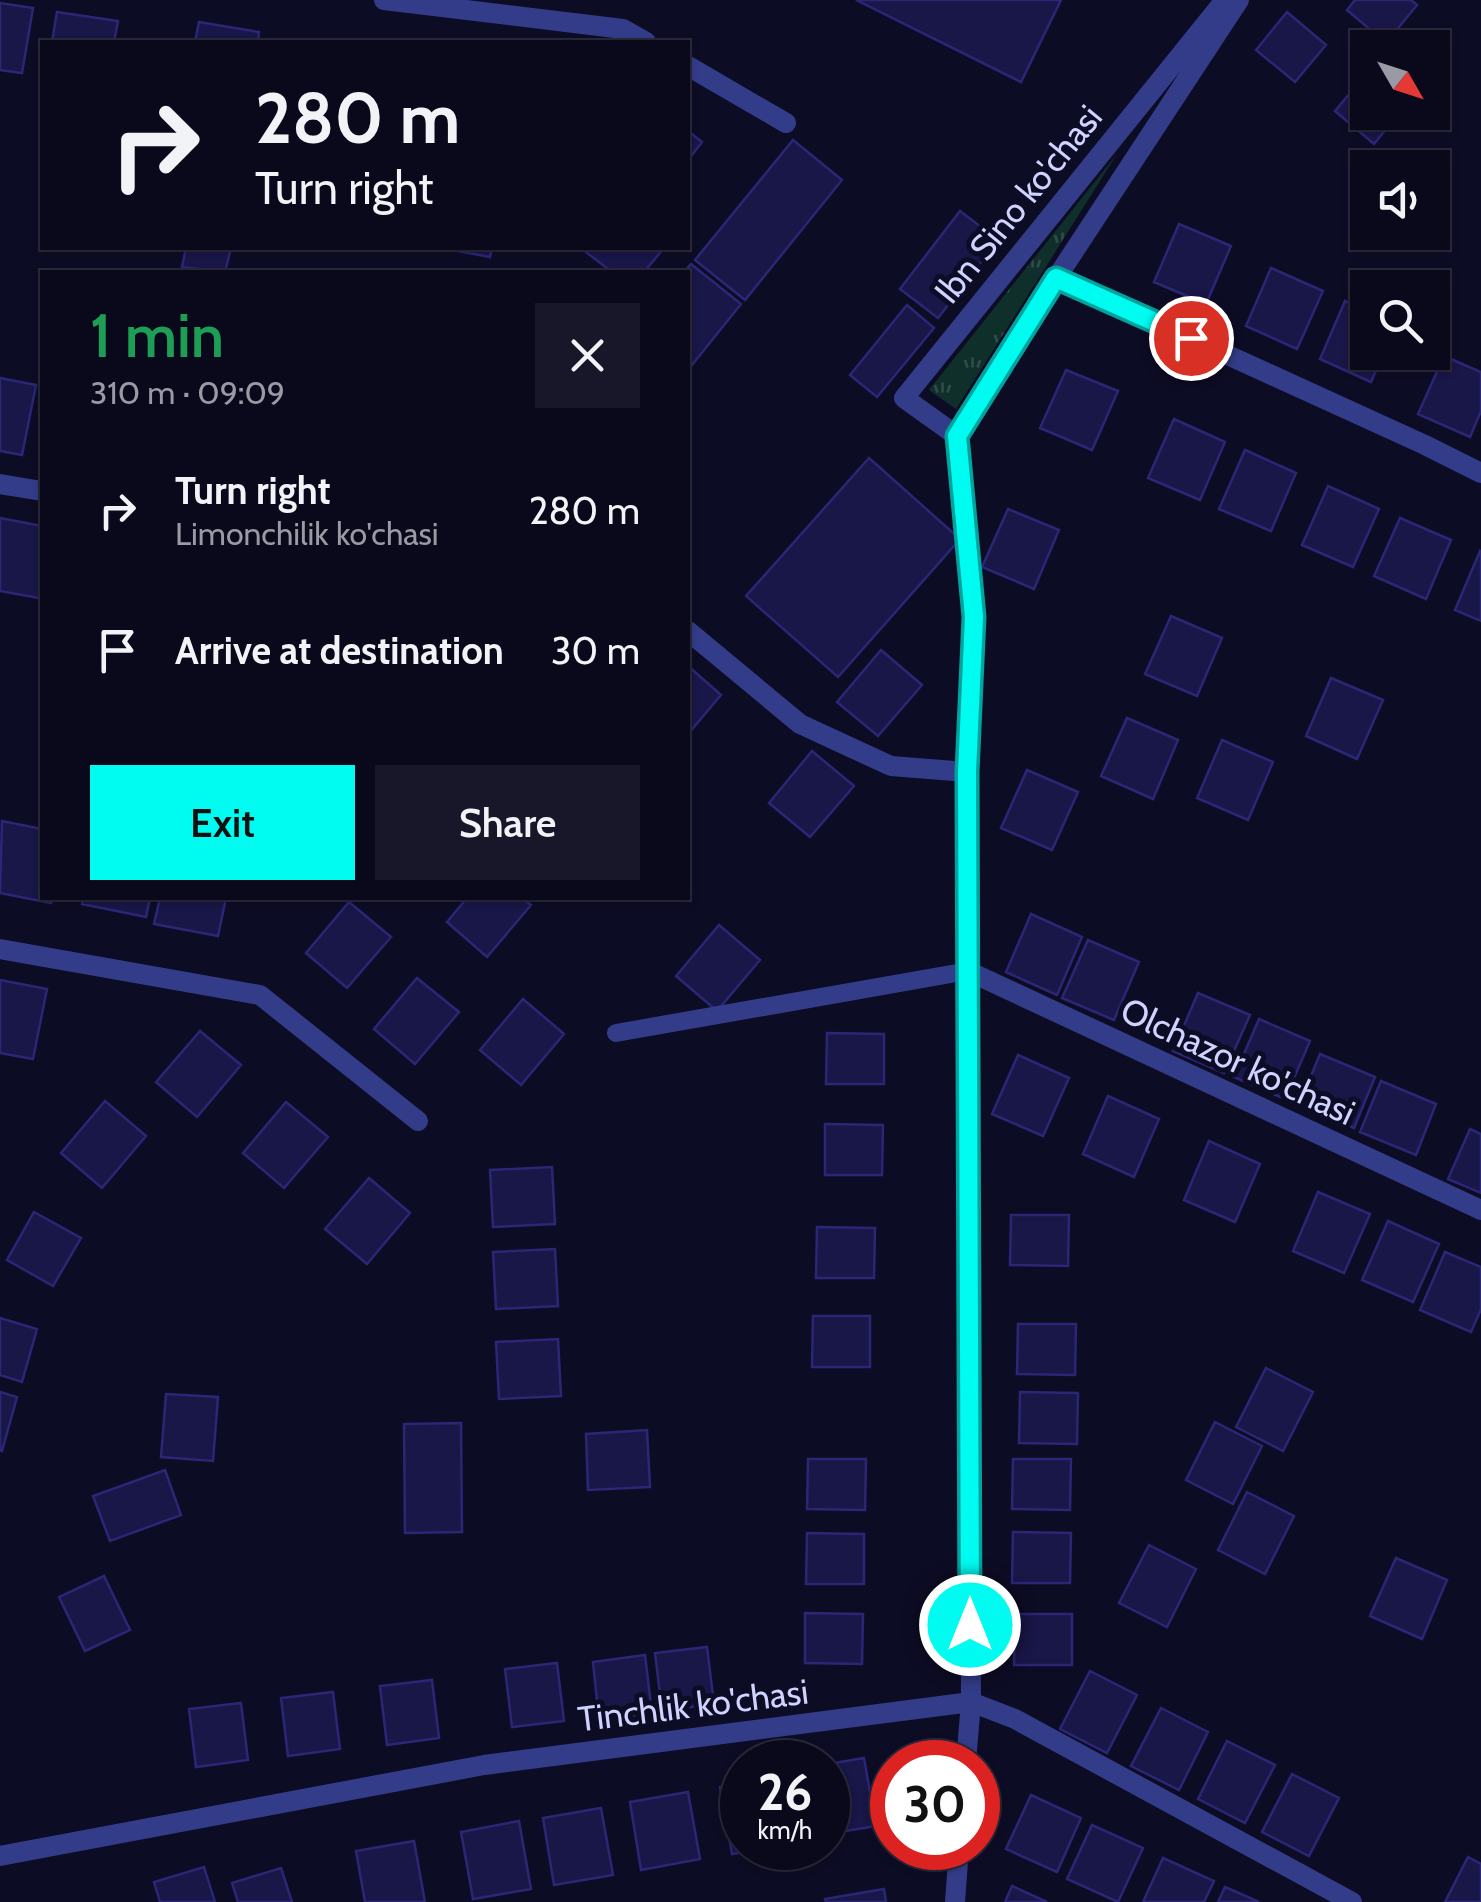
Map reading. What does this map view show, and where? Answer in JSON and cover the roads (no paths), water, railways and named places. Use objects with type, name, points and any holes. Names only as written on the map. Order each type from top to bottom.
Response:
[{"type":"street","points":[[384,0],[623,29],[642,40]]},
{"type":"street","name":"Ibn Sino ko'chasi","points":[[1225,0],[904,398],[957,436],[1239,0]]},
{"type":"street","points":[[690,67],[786,122]]},
{"type":"street","points":[[1056,278],[1425,444],[1481,474]]},
{"type":"street","points":[[957,436],[974,617],[967,772],[967,1740]]},
{"type":"street","points":[[0,484],[40,491]]},
{"type":"street","points":[[690,633],[800,724],[890,766],[967,772]]},
{"type":"street","points":[[0,949],[260,995],[418,1121]]},
{"type":"street","name":"Olchazor ko'chasi","points":[[968,972],[1481,1210]]},
{"type":"street","name":"Tinchlik ko'chasi","points":[[0,1856],[484,1766],[970,1702],[1015,1719],[1352,1902]]},
{"type":"street","points":[[954,1902],[957,1870]]},
{"type":"lane","points":[[616,1033],[968,972]]}]
